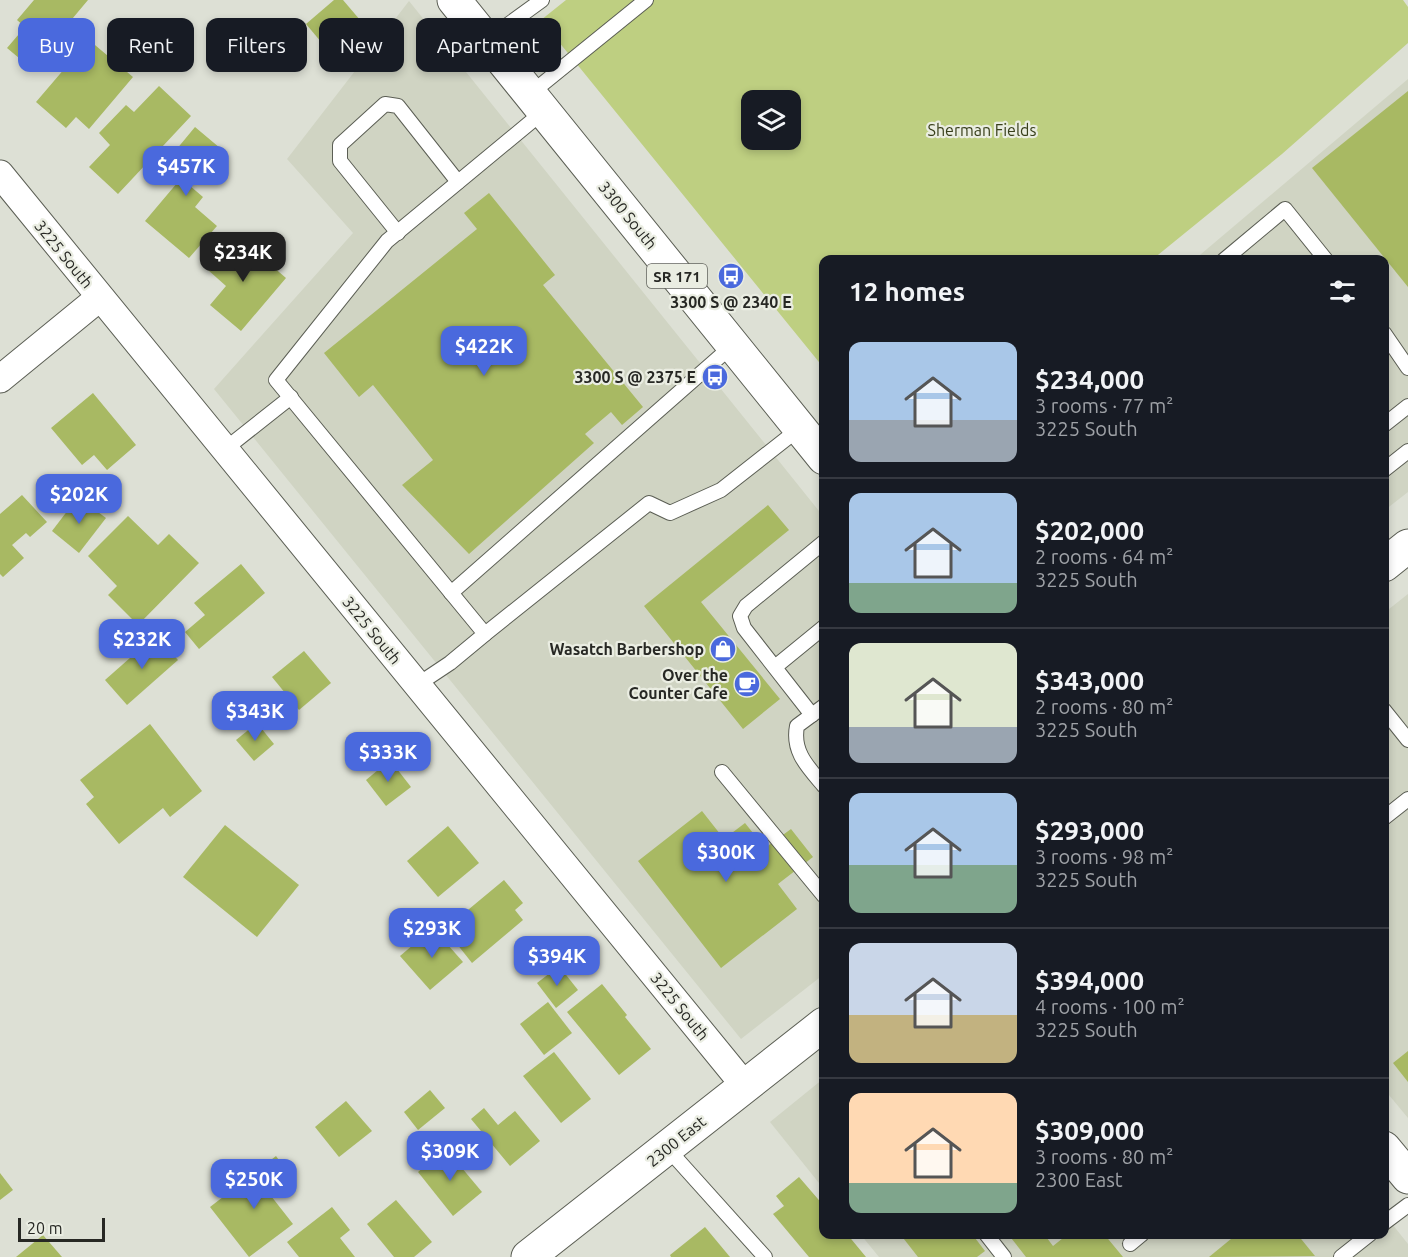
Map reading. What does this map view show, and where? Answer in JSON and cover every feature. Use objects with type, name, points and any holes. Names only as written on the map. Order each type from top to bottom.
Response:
[{"type":"main road","name":"3300 South","points":[[454,0],[469,18]]},
{"type":"main road","name":"3300 South","points":[[512,72],[819,452]]},
{"type":"main road","points":[[1389,561],[1408,546]]},
{"type":"main road","name":"2300 East","points":[[528,1257],[819,1028]]},
{"type":"main road","points":[[1389,1154],[1408,1177]]},
{"type":"street","name":"3225 South","points":[[0,174],[745,1086]]},
{"type":"street","points":[[0,379],[99,298]]},
{"type":"lane","points":[[517,18],[542,0]]},
{"type":"lane","points":[[485,634],[276,380],[387,241],[458,182],[537,103],[646,0]]},
{"type":"lane","points":[[399,233],[340,161],[340,146],[385,104],[398,106],[458,182]]},
{"type":"lane","points":[[1230,255],[1285,209],[1322,255]]},
{"type":"lane","points":[[1389,340],[1408,368]]},
{"type":"lane","points":[[451,593],[733,345]]},
{"type":"lane","points":[[224,450],[291,397]]},
{"type":"lane","points":[[1389,421],[1408,406]]},
{"type":"lane","points":[[417,686],[450,663],[649,503],[670,513],[721,490],[800,428]]},
{"type":"lane","points":[[1389,466],[1408,451]]},
{"type":"lane","points":[[819,546],[746,606],[740,616],[744,628],[775,666],[818,710],[797,726],[795,738],[800,756],[819,780]]},
{"type":"lane","points":[[775,666],[819,631]]},
{"type":"lane","points":[[1389,716],[1408,740]]},
{"type":"lane","points":[[722,772],[819,890]]},
{"type":"lane","points":[[1389,814],[1408,799]]},
{"type":"lane","points":[[667,1148],[765,1257]]},
{"type":"lane","points":[[1389,1220],[1408,1205]]},
{"type":"lane","points":[[990,1239],[1004,1257]]},
{"type":"lane","points":[[1130,1244],[1136,1239]]},
{"type":"lane","points":[[1341,1257],[1364,1239]]},
{"type":"shaded area","points":[[409,1],[423,18],[416,18],[416,72],[466,72],[819,511],[819,978],[741,1039],[214,389],[353,233],[287,159],[354,72],[404,72],[404,18],[396,18]]},
{"type":"shaded area","points":[[1408,79],[1408,492],[1389,507],[1389,255],[1200,255]]},
{"type":"shaded area","points":[[1408,594],[1408,1118],[1389,1095],[1389,609]]},
{"type":"shaded area","points":[[819,1082],[819,1183],[770,1122]]},
{"type":"shaded area","points":[[1389,1220],[1408,1244],[1408,1257],[879,1257],[864,1239],[1389,1239]]},
{"type":"green space","name":"Sherman Fields","points":[[566,0],[1403,0],[1408,7],[1408,43],[1282,154],[1158,255],[819,255],[819,362],[561,45],[561,18],[544,18]]},
{"type":"building","points":[[34,0],[88,0],[73,18],[19,18]]},
{"type":"building","points":[[334,0],[343,0],[358,18],[319,18],[319,40],[307,23]]},
{"type":"building","points":[[18,35],[18,57],[7,48]]},
{"type":"building","points":[[95,45],[107,55],[107,72],[127,72],[133,77],[89,129],[76,117],[66,128],[36,102],[62,72],[95,72]]},
{"type":"building","points":[[159,86],[191,116],[118,194],[89,167],[110,145],[99,133],[126,105],[134,112]]},
{"type":"building","points":[[1408,91],[1408,287],[1389,263],[1389,255],[1382,255],[1312,168]]},
{"type":"building","points":[[195,127],[220,148],[189,185],[203,197],[195,207],[217,226],[189,258],[145,221],[183,176],[166,162]]},
{"type":"building","points":[[489,193],[555,275],[543,285],[643,407],[622,425],[611,412],[585,434],[594,443],[469,554],[402,485],[433,460],[373,385],[359,397],[324,353],[477,229],[464,213]]},
{"type":"building","points":[[237,236],[286,278],[241,331],[210,305],[226,286],[208,270]]},
{"type":"building","points":[[93,393],[136,445],[107,470],[94,455],[82,465],[51,428]]},
{"type":"building","points":[[22,495],[47,522],[30,537],[26,533],[12,545],[24,558],[3,577],[0,574],[0,514]]},
{"type":"building","points":[[78,497],[106,518],[79,553],[52,531]]},
{"type":"building","points":[[768,505],[789,530],[701,602],[780,699],[743,729],[644,606]]},
{"type":"building","points":[[128,516],[158,545],[169,534],[199,563],[138,625],[108,595],[117,586],[88,556]]},
{"type":"building","points":[[241,564],[265,593],[199,649],[185,632],[205,615],[194,603]]},
{"type":"building","points":[[156,635],[178,660],[127,705],[105,680]]},
{"type":"building","points":[[304,651],[331,683],[299,710],[272,677]]},
{"type":"building","points":[[257,723],[274,744],[254,761],[236,740]]},
{"type":"building","points":[[150,724],[202,791],[170,817],[163,808],[119,844],[86,804],[94,797],[80,780]]},
{"type":"building","points":[[390,760],[411,787],[386,806],[366,780]]},
{"type":"building","points":[[702,811],[724,839],[745,823],[765,848],[791,829],[813,857],[778,884],[797,909],[721,968],[638,861]]},
{"type":"building","points":[[225,825],[299,885],[257,937],[183,877]]},
{"type":"building","points":[[448,826],[479,863],[438,897],[407,861]]},
{"type":"building","points":[[504,880],[523,903],[515,910],[523,920],[472,963],[445,929]]},
{"type":"building","points":[[433,928],[463,962],[430,990],[400,956]]},
{"type":"building","points":[[559,966],[578,990],[556,1008],[537,983]]},
{"type":"building","points":[[602,984],[651,1049],[619,1075],[567,1012]]},
{"type":"building","points":[[548,1002],[572,1033],[544,1055],[520,1024]]},
{"type":"building","points":[[1408,1051],[1408,1082],[1393,1063]]},
{"type":"building","points":[[554,1052],[591,1099],[561,1123],[523,1076]]},
{"type":"building","points":[[430,1090],[445,1108],[418,1130],[404,1112]]},
{"type":"building","points":[[346,1101],[372,1131],[339,1157],[315,1127]]},
{"type":"building","points":[[484,1108],[498,1125],[515,1111],[540,1141],[510,1166],[471,1119]]},
{"type":"building","points":[[446,1149],[482,1192],[453,1216],[418,1172]]},
{"type":"building","points":[[276,1156],[286,1170],[264,1187],[293,1224],[249,1257],[210,1207]]},
{"type":"building","points":[[0,1173],[13,1190],[0,1200]]},
{"type":"building","points":[[799,1177],[819,1200],[819,1239],[851,1239],[866,1257],[809,1257],[773,1214],[784,1206],[776,1196]]},
{"type":"building","points":[[396,1200],[432,1242],[414,1257],[394,1257],[367,1224]]},
{"type":"building","points":[[332,1207],[350,1230],[340,1238],[355,1257],[299,1257],[287,1242]]},
{"type":"building","points":[[705,1227],[730,1257],[671,1257],[670,1255]]},
{"type":"building","points":[[43,1235],[62,1257],[16,1257]]},
{"type":"building","points":[[904,1239],[976,1239],[985,1251],[977,1257],[918,1257]]},
{"type":"building","points":[[1012,1239],[1048,1239],[1053,1246],[1062,1239],[1108,1239],[1123,1257],[1026,1257]]},
{"type":"building","points":[[1231,1239],[1301,1239],[1315,1256],[1209,1257]]},
{"type":"place","name":"3300 S @ 2340 E","points":[[731,276]]},
{"type":"place","name":"3300 S @ 2375 E","points":[[715,377]]},
{"type":"place","name":"Wasatch Barbershop","points":[[723,649]]},
{"type":"place","name":"Over the Counter Cafe","points":[[747,684]]}]
